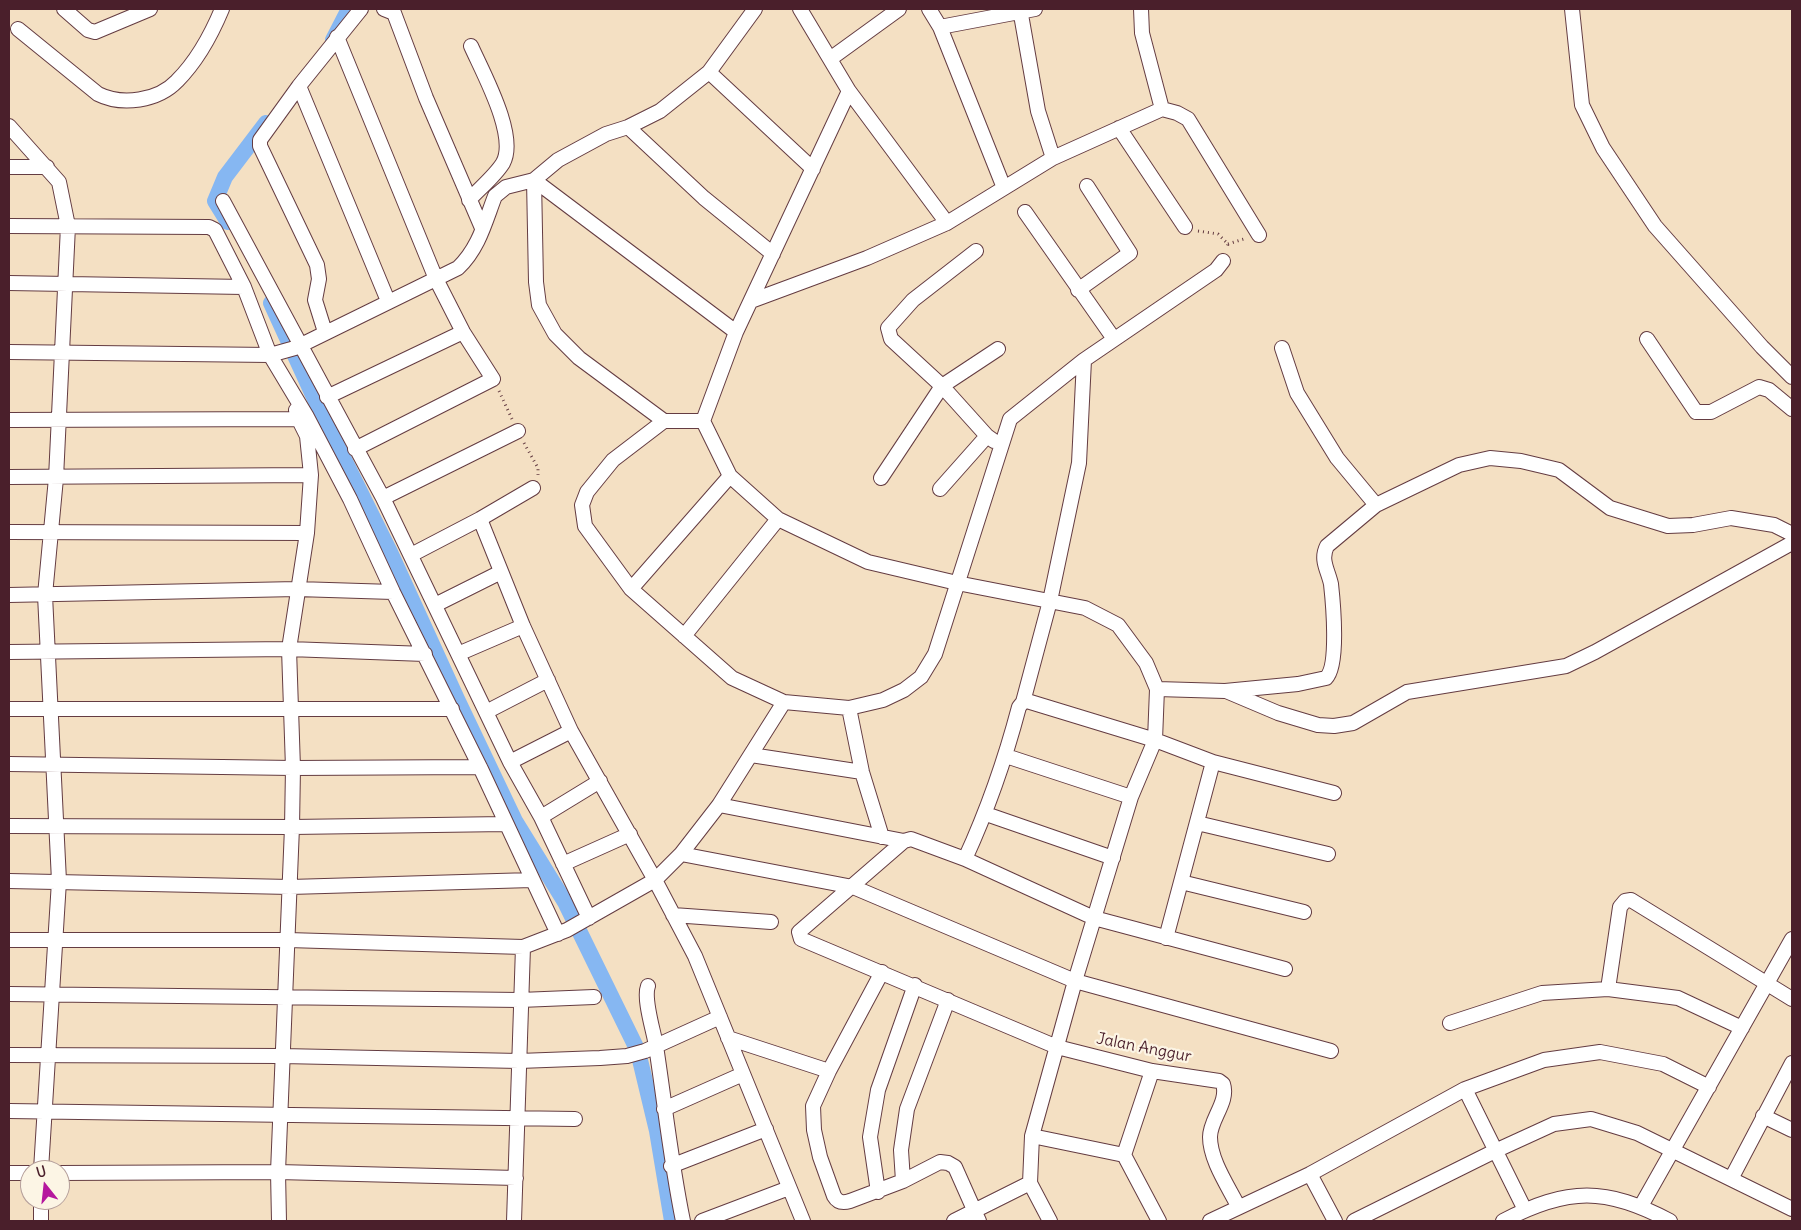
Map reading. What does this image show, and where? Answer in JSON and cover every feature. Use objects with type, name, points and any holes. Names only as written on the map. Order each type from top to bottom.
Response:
[{"type":"street","points":[[64,9],[92,32],[105,29],[150,9]]},
{"type":"street","points":[[18,29],[98,94],[108,99],[128,102],[160,92],[176,82],[194,59],[222,9]]},
{"type":"street","points":[[325,332],[315,300],[319,278],[317,265],[260,143],[262,135],[337,37],[361,9]]},
{"type":"street","points":[[384,9],[395,14],[482,228]]},
{"type":"street","points":[[9,352],[270,355],[295,348],[388,301],[453,272],[469,258],[478,243],[482,228],[498,192],[510,185],[534,180],[558,160],[606,134],[628,127],[660,111],[710,72],[755,9]]},
{"type":"street","points":[[800,9],[849,91],[947,223]]},
{"type":"street","points":[[830,60],[899,9]]},
{"type":"street","points":[[929,9],[940,27],[1004,188]]},
{"type":"street","points":[[940,27],[1020,10],[1035,9]]},
{"type":"street","points":[[1142,9],[1142,32],[1162,109]]},
{"type":"street","points":[[1572,9],[1582,105],[1603,148],[1655,226],[1762,347],[1792,377]]},
{"type":"street","points":[[1020,10],[1038,111],[1053,158]]},
{"type":"street","points":[[337,37],[436,279],[463,332],[493,379],[355,449]]},
{"type":"street","points":[[469,200],[502,164],[508,147],[504,124],[471,46]]},
{"type":"street","points":[[710,72],[813,169]]},
{"type":"street","points":[[299,86],[388,301]]},
{"type":"street","points":[[849,91],[736,332],[703,421],[730,476],[778,519],[868,562],[957,583],[1085,608],[1118,625],[1146,663],[1157,689],[1155,740],[1132,797],[1094,918],[1032,1136],[1030,1183],[1050,1221]]},
{"type":"street","points":[[751,301],[867,258],[947,223],[1053,158],[1162,109],[1178,113],[1188,119],[1259,236]]},
{"type":"street","points":[[9,126],[47,167],[62,188],[68,226],[56,478],[45,595],[59,881],[57,941],[47,1056],[42,1160]]},
{"type":"street","points":[[628,127],[704,198],[773,254]]},
{"type":"street","points":[[1119,128],[1185,226]]},
{"type":"street","points":[[9,167],[47,167]]},
{"type":"street","points":[[534,180],[736,332]]},
{"type":"street","points":[[534,180],[536,282],[540,305],[555,334],[579,358],[664,421],[703,421]]},
{"type":"street","points":[[1078,290],[1130,253],[1087,186]]},
{"type":"street","points":[[223,201],[295,348],[327,397],[383,498],[510,762],[541,817],[586,920]]},
{"type":"street","points":[[1025,212],[1114,339]]},
{"type":"street","points":[[9,226],[209,227],[215,230],[244,287],[270,355],[306,415],[350,499],[393,592],[480,766],[532,880],[563,932]]},
{"type":"street","points":[[976,251],[913,300],[888,328],[891,339],[942,386],[987,436],[1001,445]]},
{"type":"street","points":[[664,421],[613,460],[587,492],[582,505],[585,526],[631,589],[732,678],[784,702],[849,708],[883,700],[904,690],[921,677],[935,654],[1010,419],[1084,360],[1216,270],[1223,261]]},
{"type":"street","points":[[9,283],[244,287]]},
{"type":"street","points":[[327,397],[463,332]]},
{"type":"street","points":[[1647,339],[1696,412],[1711,412],[1759,388],[1770,390],[1792,409]]},
{"type":"street","points":[[1282,348],[1298,393],[1338,458],[1376,506]]},
{"type":"street","points":[[881,478],[942,386],[998,349]]},
{"type":"street","points":[[965,859],[986,814],[1006,756],[1019,707],[1023,702],[1050,602],[1080,463],[1084,360]]},
{"type":"street","points":[[279,1221],[278,1172],[292,827],[293,768],[289,649],[307,533],[311,475],[307,436],[299,419],[289,388]]},
{"type":"street","points":[[9,420],[299,419]]},
{"type":"street","points":[[383,498],[518,431]]},
{"type":"street","points":[[940,489],[987,436]]},
{"type":"street","points":[[1157,689],[1225,691],[1298,684],[1323,679],[1329,675],[1335,628],[1330,583],[1324,553],[1333,540],[1376,506],[1459,466],[1490,458],[1504,458],[1559,470],[1610,508],[1668,526],[1693,525],[1731,518],[1774,525],[1792,534]]},
{"type":"street","points":[[9,477],[311,475]]},
{"type":"street","points":[[631,589],[730,476]]},
{"type":"street","points":[[411,555],[480,520],[532,488]]},
{"type":"street","points":[[684,636],[778,519]]},
{"type":"street","points":[[480,520],[523,626],[571,731],[630,834],[695,956],[803,1221]]},
{"type":"street","points":[[9,532],[307,533]]},
{"type":"street","points":[[1225,691],[1278,713],[1318,725],[1334,726],[1353,723],[1407,692],[1566,666],[1595,652],[1792,543]]},
{"type":"street","points":[[435,605],[501,572]]},
{"type":"street","points":[[9,595],[297,589],[393,592]]},
{"type":"street","points":[[458,654],[523,626]]},
{"type":"street","points":[[9,652],[289,649],[425,654]]},
{"type":"street","points":[[486,712],[548,680]]},
{"type":"street","points":[[1023,702],[1027,701],[1155,740],[1213,762],[1334,793]]},
{"type":"street","points":[[9,940],[288,940],[523,947],[563,932],[655,880],[681,854],[719,805],[784,702]]},
{"type":"street","points":[[849,708],[862,772],[882,837]]},
{"type":"street","points":[[9,709],[452,709]]},
{"type":"street","points":[[510,762],[571,731]]},
{"type":"street","points":[[751,755],[862,772]]},
{"type":"street","points":[[1006,756],[1132,797]]},
{"type":"street","points":[[1166,938],[1213,762]]},
{"type":"street","points":[[9,764],[54,763],[293,768],[480,766]]},
{"type":"street","points":[[541,817],[600,781]]},
{"type":"street","points":[[719,805],[904,841],[914,839],[965,859],[1094,918],[1285,969]]},
{"type":"street","points":[[986,814],[1113,858]]},
{"type":"street","points":[[1196,823],[1328,854]]},
{"type":"street","points":[[9,826],[292,827],[506,824]]},
{"type":"street","points":[[563,864],[630,834]]},
{"type":"street","points":[[853,887],[904,841]]},
{"type":"street","points":[[681,854],[853,887],[1075,981],[1331,1051]]},
{"type":"street","points":[[9,880],[290,887],[532,880]]},
{"type":"street","points":[[1181,882],[1304,912]]},
{"type":"street","name":"Jalan Anggur","points":[[853,887],[799,930],[801,939],[1057,1047],[1152,1071],[1213,1078],[1223,1084],[1224,1097],[1210,1136],[1219,1168],[1238,1206]]},
{"type":"street","points":[[1608,989],[1620,907],[1625,901],[1631,900],[1766,985],[1792,999]]},
{"type":"street","points":[[673,915],[770,922]]},
{"type":"street","points":[[1641,1206],[1792,940]]},
{"type":"street","points":[[514,1221],[519,1120],[520,1000],[523,947]]},
{"type":"street","points":[[882,972],[829,1071],[813,1106],[814,1130],[820,1156],[834,1196],[842,1203],[878,1192],[940,1162],[948,1163],[954,1167],[976,1216]]},
{"type":"street","points":[[648,986],[647,996],[656,1045],[671,1166],[683,1221]]},
{"type":"street","points":[[878,1192],[870,1137],[878,1090],[915,986]]},
{"type":"street","points":[[1450,1023],[1542,993],[1608,989],[1678,998],[1742,1028]]},
{"type":"street","points":[[9,994],[520,1000],[594,997]]},
{"type":"street","points":[[902,1181],[901,1150],[907,1109],[948,1000]]},
{"type":"street","points":[[9,1055],[282,1056],[519,1061],[627,1056],[720,1017]]},
{"type":"street","points":[[728,1038],[829,1071]]},
{"type":"street","points":[[1210,1221],[1238,1206],[1310,1174],[1465,1089],[1544,1060],[1600,1052],[1663,1064],[1708,1087]]},
{"type":"street","points":[[1731,1179],[1792,1063]]},
{"type":"street","points":[[1152,1071],[1124,1155],[1159,1221]]},
{"type":"street","points":[[664,1108],[743,1074]]},
{"type":"street","points":[[1465,1089],[1525,1210]]},
{"type":"street","points":[[9,1111],[44,1110],[576,1120]]},
{"type":"street","points":[[1764,1116],[1792,1130]]},
{"type":"street","points":[[1354,1221],[1496,1150],[1554,1124],[1591,1119],[1637,1133],[1792,1209]]},
{"type":"street","points":[[671,1166],[766,1129]]},
{"type":"street","points":[[1032,1136],[1124,1155]]},
{"type":"street","points":[[70,1173],[278,1172],[516,1178]]},
{"type":"street","points":[[1310,1174],[1335,1221]]},
{"type":"street","points":[[954,1221],[976,1216],[1030,1183]]},
{"type":"street","points":[[702,1221],[789,1188]]},
{"type":"street","points":[[1504,1221],[1525,1210],[1567,1195],[1601,1196],[1641,1206],[1670,1221]]},
{"type":"path","points":[[1185,226],[1203,233],[1218,234],[1228,244],[1223,261]]},
{"type":"waterway","points":[[333,40],[349,9]]},
{"type":"waterway","points":[[228,222],[215,201],[225,177],[266,123]]},
{"type":"waterway","points":[[271,303],[323,417],[390,552],[515,821],[565,902],[637,1049]]},
{"type":"waterway","points":[[640,1060],[657,1131],[672,1221]]}]
